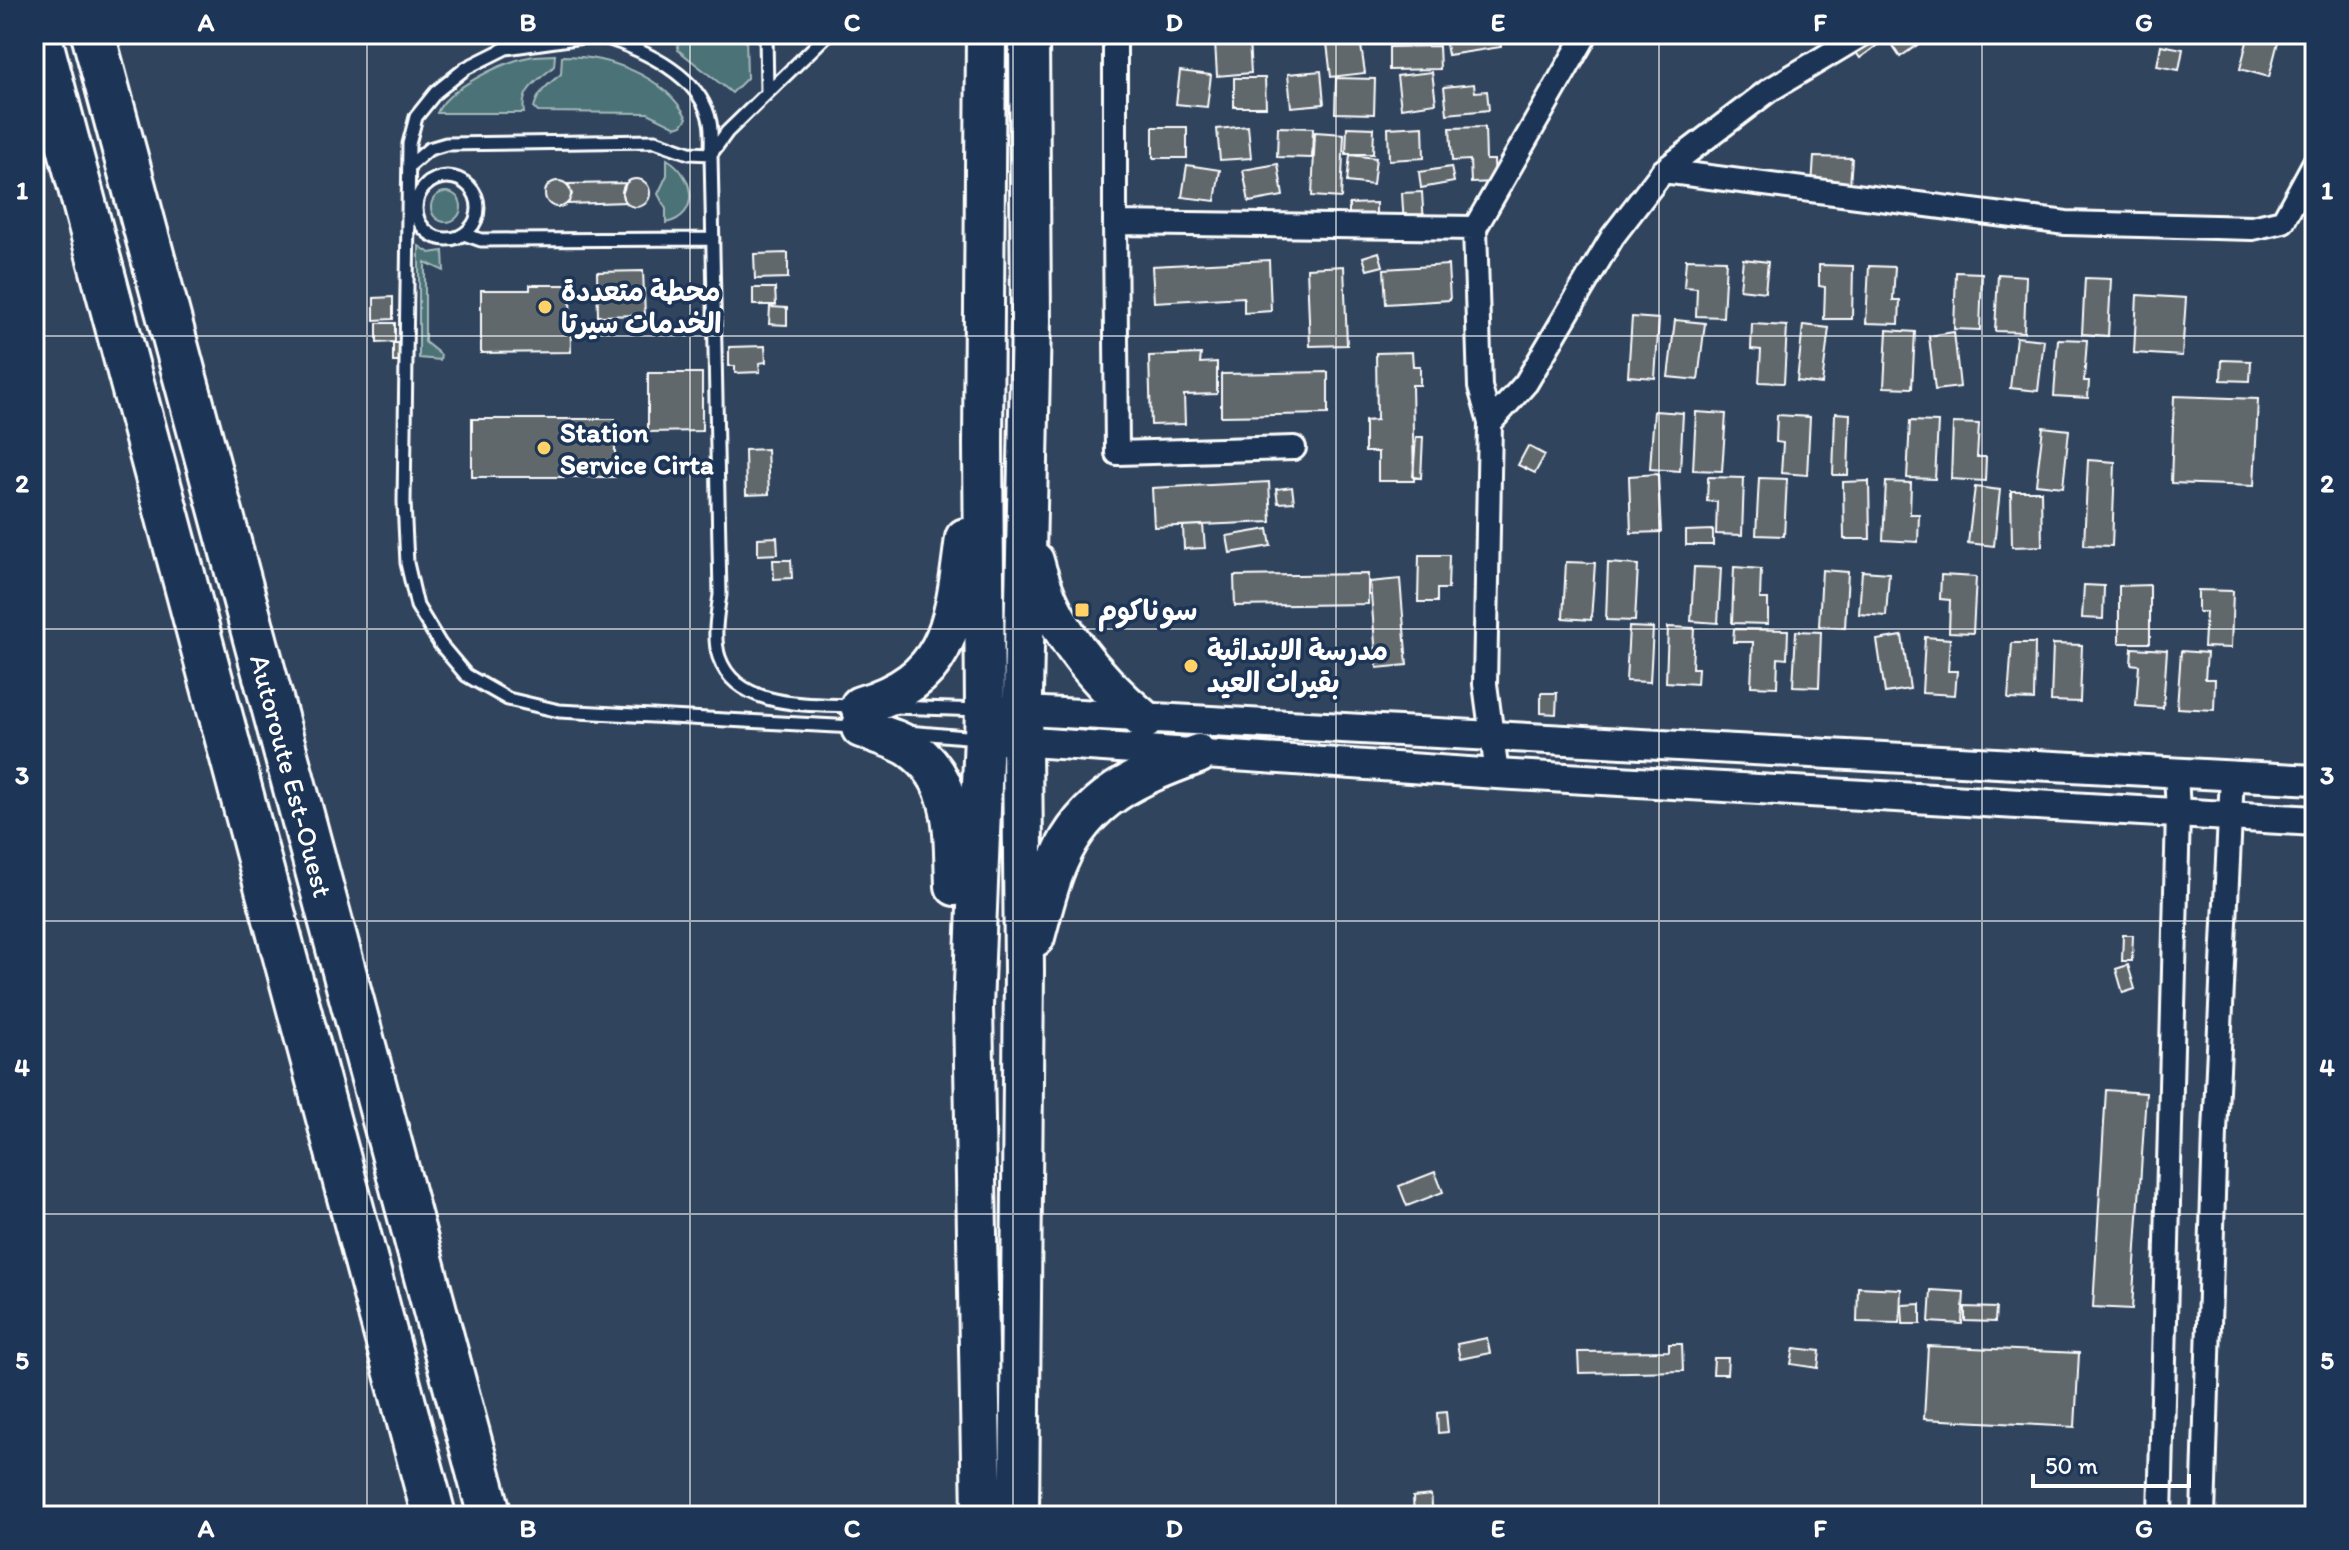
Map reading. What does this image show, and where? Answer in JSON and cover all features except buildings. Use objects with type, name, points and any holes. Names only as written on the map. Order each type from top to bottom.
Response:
[{"type":"highway","name":"Autoroute Est-Ouest","points":[[39,34],[434,1516]]},
{"type":"highway","name":"Autoroute Est-Ouest","points":[[93,34],[490,1516]]},
{"type":"highway","points":[[982,1516],[973,1007],[984,724],[986,34]]},
{"type":"highway","points":[[1019,1516],[1023,726],[1031,321],[1029,34]]},
{"type":"highway","points":[[973,1007],[957,952],[953,823],[946,792],[930,767],[910,747],[860,717],[914,680],[927,668],[946,638],[952,621],[983,445]]},
{"type":"highway","points":[[1027,537],[1041,584],[1069,640],[1090,669],[1144,720]]},
{"type":"highway","points":[[1024,970],[1058,861],[1082,821],[1099,804],[1137,778],[1198,754]]},
{"type":"street","points":[[1115,34],[1117,453],[1294,448]]},
{"type":"street","points":[[1497,774],[1485,684],[1490,423],[1480,387],[1475,228],[1586,34]]},
{"type":"street","points":[[1490,423],[1526,383],[1613,236],[1663,171],[1768,91],[1863,34]]},
{"type":"street","points":[[1663,171],[2066,223],[2252,228],[2283,221],[2315,162]]},
{"type":"street","points":[[1115,223],[1475,228]]},
{"type":"street","points":[[984,724],[1023,726],[1144,720],[1492,735],[2315,780]]},
{"type":"street","points":[[1023,726],[1198,754],[2315,821]]},
{"type":"street","points":[[2160,1516],[2178,813],[2176,772]]},
{"type":"street","points":[[2203,1516],[2215,1132],[2232,776]]},
{"type":"lane","points":[[766,34],[767,92]]},
{"type":"lane","points":[[711,154],[727,132],[828,34]]},
{"type":"lane","points":[[984,724],[860,717],[559,711],[508,699],[466,675],[440,644],[417,606],[407,563],[404,502],[409,144],[416,117],[436,92],[466,68],[506,48],[603,35],[636,48],[669,67],[695,90],[710,120],[720,595],[716,623],[719,657],[737,685],[760,697],[860,717],[984,724]]},
{"type":"lane","points":[[409,171],[429,149],[446,144],[655,141],[689,153],[711,154]]},
{"type":"lane","points":[[409,171],[421,190]]},
{"type":"lane","points":[[438,178],[457,178],[466,183],[478,208],[472,226],[464,234],[443,239],[433,236],[418,221],[415,210],[421,190],[438,178]]},
{"type":"lane","points":[[408,233],[418,221]]},
{"type":"lane","points":[[464,234],[481,240],[713,239]]},
{"type":"green space","points":[[677,34],[746,34],[747,78],[732,93],[678,50]]},
{"type":"green space","points":[[555,55],[554,66],[528,91],[524,113],[437,113],[442,104],[463,86],[505,64],[529,57]]},
{"type":"green space","points":[[562,56],[598,60],[634,71],[664,90],[687,118],[676,127],[648,113],[538,112],[534,108],[538,97],[561,74]]},
{"type":"green space","points":[[667,159],[683,175],[690,194],[685,212],[666,223],[666,209],[658,194],[667,175]]},
{"type":"green space","points":[[446,192],[457,196],[461,207],[457,218],[446,222],[435,218],[431,207],[435,196]]},
{"type":"green space","points":[[419,246],[430,253],[443,251],[444,271],[425,262],[425,342],[441,355],[440,360],[419,358]]},
{"type":"place","name":"محطة متعددة الخدمات سيرتا","points":[[545,307]]},
{"type":"place","name":"Station Service Cirta","points":[[544,448]]},
{"type":"place","name":"سوناكوم","points":[[1082,610]]},
{"type":"place","name":"مدرسة الابتدائية بقيرات العيد","points":[[1191,666]]}]
